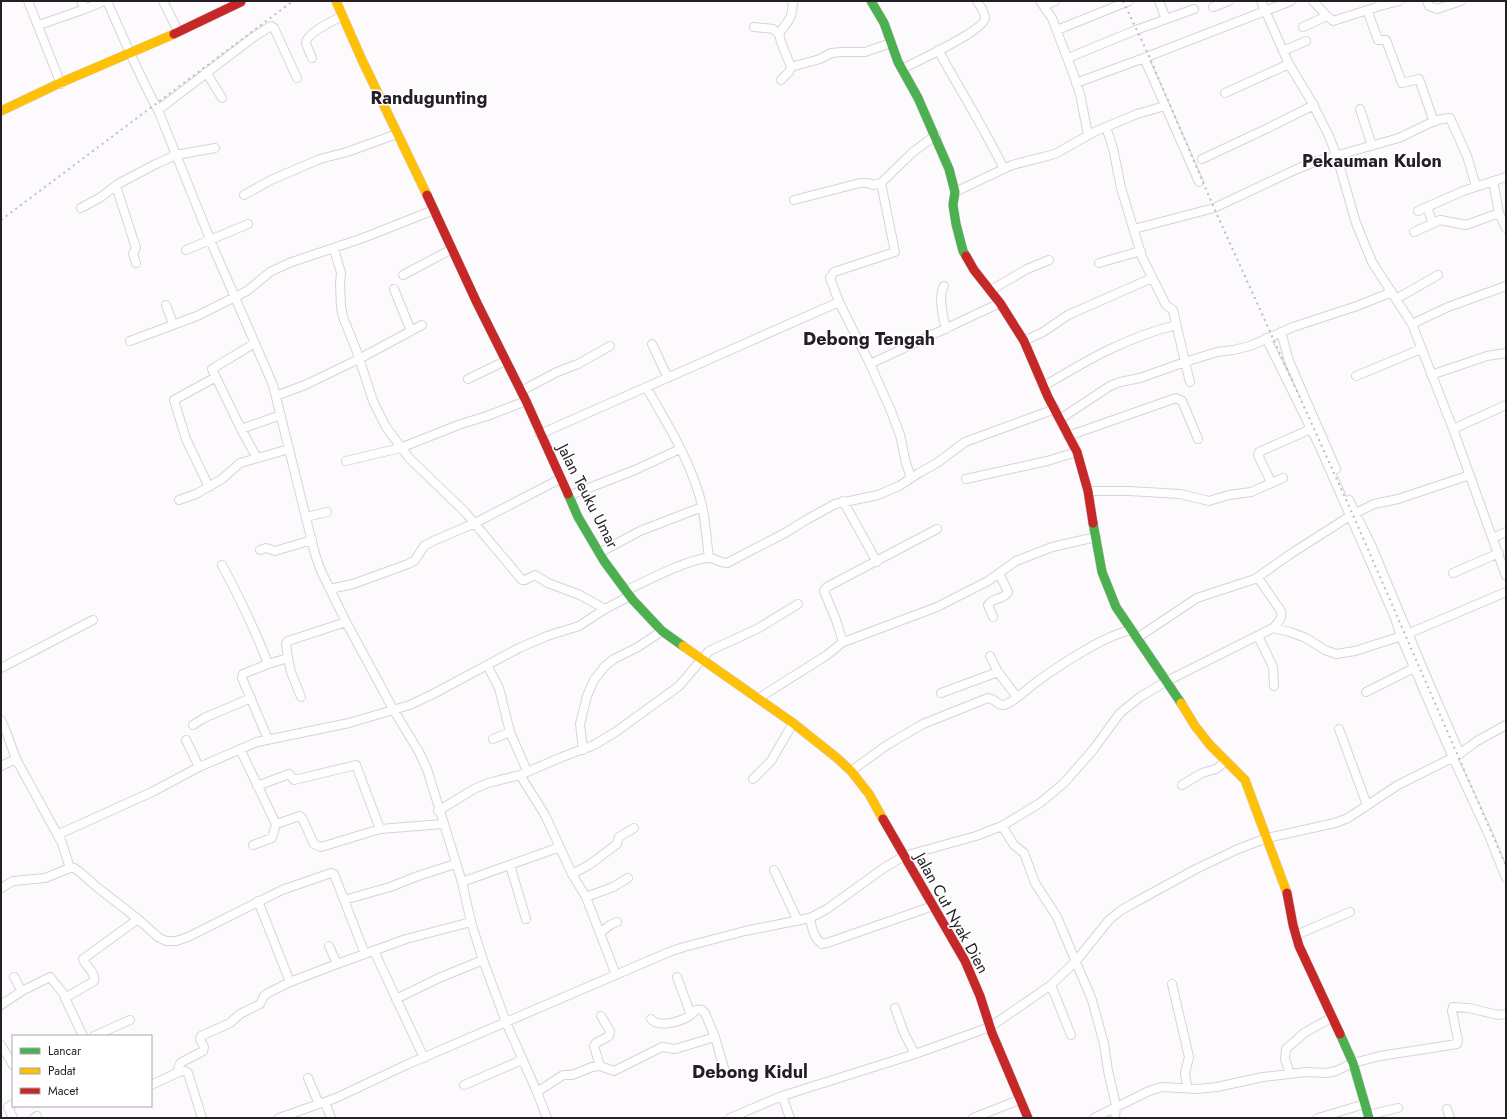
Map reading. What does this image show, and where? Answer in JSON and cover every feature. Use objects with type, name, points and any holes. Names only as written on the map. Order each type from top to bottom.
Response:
[{"type":"street","points":[[28,1],[39,25],[61,84]]},
{"type":"street","points":[[39,25],[83,5],[104,1]]},
{"type":"street","points":[[107,1],[152,102],[158,110],[210,240],[255,343],[276,396],[321,571],[346,622],[393,709],[420,752],[427,769],[438,810],[462,882],[471,922],[483,960],[506,1022],[537,1092],[545,1117]]},
{"type":"street","points":[[163,1],[178,31]]},
{"type":"street","points":[[1,111],[130,54],[243,1]]},
{"type":"street","name":"Jalan Teuku Umar","points":[[336,1],[397,134],[505,361],[521,390],[578,517],[599,553],[648,617],[662,631],[759,698],[837,758]]},
{"type":"street","points":[[312,58],[306,44],[307,39],[321,28],[342,16],[344,1]]},
{"type":"street","points":[[779,34],[790,18],[793,1]]},
{"type":"street","points":[[871,1],[884,23],[902,69],[936,135],[949,169],[955,192],[955,218],[960,243],[967,259],[991,290],[1024,341],[1054,409],[1077,452],[1088,492],[1104,581],[1116,607],[1167,680],[1195,726],[1210,745],[1239,773],[1248,786],[1288,894],[1299,946],[1353,1063],[1369,1117],[1398,1108]]},
{"type":"street","points":[[902,69],[970,33],[983,23],[985,16],[977,1]]},
{"type":"street","points":[[1055,1],[1042,4],[1052,18],[1068,58],[1080,94],[1088,135]]},
{"type":"street","points":[[1057,30],[1117,3],[1129,1]]},
{"type":"street","points":[[1159,1],[1166,19]]},
{"type":"street","points":[[1213,6],[1229,1]]},
{"type":"street","points":[[1261,1],[1289,64],[1314,105],[1330,136],[1356,223],[1365,247],[1375,267],[1412,324],[1453,429],[1499,553],[1506,576]]},
{"type":"street","points":[[1076,83],[1291,1]]},
{"type":"street","points":[[1313,1],[1333,21],[1367,10],[1379,3],[1399,1]]},
{"type":"street","points":[[1426,1],[1429,6],[1437,9],[1462,1]]},
{"type":"street","points":[[1068,58],[1136,30],[1194,10]]},
{"type":"street","points":[[1367,10],[1378,40],[1386,40],[1402,83],[1417,78],[1419,80],[1434,122]]},
{"type":"street","points":[[1303,27],[1327,16]]},
{"type":"street","points":[[158,110],[206,72],[255,36],[272,26],[297,78]]},
{"type":"street","points":[[754,27],[773,28],[779,34],[792,67]]},
{"type":"street","points":[[1283,50],[1306,41]]},
{"type":"street","points":[[781,80],[792,67],[820,59],[831,54],[842,52],[865,52],[891,43]]},
{"type":"street","points":[[938,50],[986,133],[1004,169]]},
{"type":"street","points":[[1144,58],[1199,182]]},
{"type":"street","points":[[1225,93],[1289,64]]},
{"type":"street","points":[[206,72],[222,98]]},
{"type":"street","points":[[1202,159],[1314,105]]},
{"type":"street","points":[[955,192],[1004,169],[1055,154],[1088,135],[1137,114],[1165,106]]},
{"type":"street","points":[[1360,109],[1372,146]]},
{"type":"street","points":[[1134,229],[1214,208],[1297,169],[1316,162],[1400,138],[1434,122],[1450,118],[1464,149],[1476,186]]},
{"type":"street","points":[[1106,127],[1113,148],[1121,188],[1140,251],[1166,305],[1173,310],[1190,382]]},
{"type":"street","points":[[244,195],[271,180],[320,159],[347,152],[397,134]]},
{"type":"street","points":[[794,200],[860,183],[868,183],[873,185],[881,183],[913,152],[936,135]]},
{"type":"street","points":[[81,208],[101,197],[116,186],[176,155],[215,148]]},
{"type":"street","points":[[1418,211],[1476,186],[1498,179],[1499,213],[1506,228]]},
{"type":"street","points":[[881,183],[895,252],[834,272],[830,278],[839,302],[870,364],[891,411],[900,435],[906,463],[912,478]]},
{"type":"street","points":[[116,186],[136,248],[133,254],[136,264]]},
{"type":"street","points":[[1427,207],[1433,223]]},
{"type":"street","points":[[130,341],[172,324],[197,316],[234,296],[248,291],[270,272],[289,263],[334,249],[434,210]]},
{"type":"street","points":[[1414,232],[1443,220],[1466,225],[1499,213]]},
{"type":"street","points":[[186,250],[248,224]]},
{"type":"street","points":[[334,249],[342,273],[340,284],[343,317],[376,408],[386,427],[400,448],[475,523],[522,580],[535,575],[548,583],[580,596],[605,609]]},
{"type":"street","points":[[403,275],[452,249]]},
{"type":"street","points":[[1099,263],[1140,251]]},
{"type":"street","points":[[991,290],[1027,269],[1049,260]]},
{"type":"street","points":[[1060,420],[1110,386],[1120,382],[1140,378],[1217,352],[1250,346],[1281,332],[1394,295],[1438,275]]},
{"type":"street","points":[[1024,341],[1043,332],[1068,315],[1152,278]]},
{"type":"street","points":[[944,286],[942,290],[942,310],[946,328]]},
{"type":"street","points":[[1412,324],[1448,307],[1506,286]]},
{"type":"street","points":[[394,289],[411,331]]},
{"type":"street","points":[[540,434],[839,302]]},
{"type":"street","points":[[870,364],[1000,303]]},
{"type":"street","points":[[166,305],[172,324]]},
{"type":"street","points":[[276,396],[305,385],[359,360],[422,325]]},
{"type":"street","points":[[1044,386],[1083,362],[1121,343],[1148,332],[1176,325]]},
{"type":"street","points":[[1281,332],[1289,361],[1395,618],[1401,637],[1452,758],[1488,833],[1506,878]]},
{"type":"street","points":[[1266,338],[1353,515],[1369,540],[1460,754]]},
{"type":"street","points":[[255,343],[212,369],[257,458]]},
{"type":"street","points":[[652,344],[668,378]]},
{"type":"street","points":[[521,390],[557,372],[578,364],[610,346]]},
{"type":"street","points":[[1356,376],[1421,349]]},
{"type":"street","points":[[1431,375],[1487,356],[1506,353]]},
{"type":"street","points":[[468,379],[505,361]]},
{"type":"street","points":[[209,487],[186,439],[174,400],[216,377]]},
{"type":"street","points":[[646,387],[672,430],[697,488],[702,507],[709,558]]},
{"type":"street","points":[[1068,436],[1176,398],[1182,401],[1198,439]]},
{"type":"street","points":[[346,461],[400,448],[526,401]]},
{"type":"street","points":[[1453,429],[1506,405]]},
{"type":"street","points":[[58,835],[152,792],[199,767],[240,749],[268,739],[349,723],[417,702],[519,648],[547,636],[579,626],[629,593],[681,565],[701,558],[709,558],[723,563],[727,562],[785,533],[824,509],[843,501],[878,495],[900,486],[937,463],[965,442],[1054,409]]},
{"type":"street","points":[[241,429],[281,415]]},
{"type":"street","points":[[1271,482],[1258,455],[1259,452],[1311,429]]},
{"type":"street","points":[[179,500],[196,494],[209,487],[222,479],[240,463],[290,448]]},
{"type":"street","points":[[568,496],[635,470],[680,450]]},
{"type":"street","points":[[966,479],[1047,461],[1077,452]]},
{"type":"street","points":[[851,771],[887,745],[918,727],[988,698],[991,698],[998,704],[1005,705],[1036,682],[1099,643],[1125,631],[1135,634],[1197,598],[1258,578],[1292,553],[1353,515],[1374,504],[1398,499],[1470,475]]},
{"type":"street","points":[[330,589],[353,584],[402,567],[415,560],[424,546],[475,523],[560,478]]},
{"type":"street","points":[[1088,492],[1129,491],[1180,494],[1209,500],[1229,494],[1251,492],[1283,478]]},
{"type":"street","points":[[843,501],[877,562]]},
{"type":"street","points":[[599,553],[640,531],[702,507]]},
{"type":"street","points":[[306,517],[327,512]]},
{"type":"street","points":[[843,642],[824,591],[827,587],[877,562],[937,529]]},
{"type":"street","points":[[1493,538],[1506,532]]},
{"type":"street","points":[[759,698],[827,656],[843,642],[937,607],[988,581],[1016,561],[1052,547],[1096,537]]},
{"type":"street","points":[[260,550],[266,548],[275,551],[312,540]]},
{"type":"street","points":[[1453,573],[1499,553]]},
{"type":"street","points":[[222,565],[261,644],[268,664]]},
{"type":"street","points":[[993,617],[988,605],[989,602],[1004,597],[1008,592],[999,573]]},
{"type":"street","points":[[279,1118],[322,1103],[506,1022],[684,947],[745,931],[810,918],[827,909],[884,868],[904,856],[976,836],[1002,826],[1040,803],[1064,783],[1093,750],[1120,713],[1140,697],[1167,680],[1273,628],[1281,618],[1281,611],[1258,578]]},
{"type":"street","points":[[1273,628],[1306,638],[1325,650],[1336,654],[1401,637],[1506,592]]},
{"type":"street","points":[[438,810],[474,789],[488,783],[524,773],[594,745],[666,697],[684,681],[714,647],[757,629],[798,604]]},
{"type":"street","points":[[1,668],[93,620]]},
{"type":"street","points":[[300,697],[291,672],[286,644],[288,641],[346,622]]},
{"type":"street","points":[[583,750],[580,724],[587,696],[594,680],[614,659],[638,647],[662,631]]},
{"type":"street","points":[[1258,636],[1273,667],[1274,686]]},
{"type":"street","points":[[990,656],[998,672],[1017,697]]},
{"type":"street","points":[[268,739],[242,676],[249,671],[288,658]]},
{"type":"street","points":[[487,666],[499,688],[510,732],[524,773],[572,874],[586,897],[616,975]]},
{"type":"street","points":[[1366,692],[1414,668]]},
{"type":"street","points":[[941,693],[998,672]]},
{"type":"street","points":[[193,725],[204,718],[251,698]]},
{"type":"street","points":[[912,719],[918,727]]},
{"type":"street","points":[[1,720],[16,759],[62,843],[70,868]]},
{"type":"street","points":[[753,779],[771,761],[793,723]]},
{"type":"street","points":[[730,1118],[782,1096],[915,1054],[990,1027],[1051,984],[1076,961],[1098,932],[1120,911],[1196,869],[1238,849],[1267,838],[1335,823],[1348,818],[1398,785],[1460,754],[1477,741],[1506,725]]},
{"type":"street","points":[[1339,729],[1367,805]]},
{"type":"street","points":[[493,739],[510,732]]},
{"type":"street","points":[[186,740],[199,767]]},
{"type":"street","points":[[240,749],[276,824],[272,838],[253,845]]},
{"type":"street","name":"Jalan Cut Nyak Dien","points":[[837,758],[851,771],[874,801],[965,961],[980,996],[990,1027],[1019,1100],[1028,1118]]},
{"type":"street","points":[[1,766],[16,759]]},
{"type":"street","points":[[1182,785],[1202,773],[1216,769],[1226,760]]},
{"type":"street","points":[[257,786],[288,774],[294,780],[356,765],[380,829]]},
{"type":"street","points":[[276,824],[300,816],[314,844],[321,848],[380,829],[443,824]]},
{"type":"street","points":[[1002,826],[1014,845],[1024,852],[1035,883],[1057,917],[1092,1000],[1101,1028],[1116,1107],[1115,1118]]},
{"type":"street","points":[[572,874],[589,865],[617,844],[619,837],[634,828]]},
{"type":"street","points":[[462,882],[560,847]]},
{"type":"street","points":[[344,900],[390,887],[455,864]]},
{"type":"street","points":[[510,865],[526,919]]},
{"type":"street","points":[[1,888],[13,881],[45,878],[70,868],[74,868],[166,942],[176,941],[188,937],[282,890],[331,873],[334,874],[365,954]]},
{"type":"street","points":[[774,870],[798,921]]},
{"type":"street","points":[[586,897],[613,887],[628,878]]},
{"type":"street","points":[[258,902],[290,982]]},
{"type":"street","points":[[810,918],[812,929],[816,937],[822,944],[827,944],[933,906]]},
{"type":"street","points":[[1296,935],[1350,912]]},
{"type":"street","points":[[66,997],[88,986],[95,979],[93,973],[84,962],[84,958],[138,919]]},
{"type":"street","points":[[179,1072],[178,1070],[180,1064],[203,1051],[204,1047],[200,1039],[201,1036],[230,1022],[240,1014],[260,1004],[266,994],[290,982],[406,939],[471,922]]},
{"type":"street","points":[[600,933],[610,925],[617,922]]},
{"type":"street","points":[[329,946],[337,964]]},
{"type":"street","points":[[374,951],[424,1058]]},
{"type":"street","points":[[396,999],[439,978],[483,960]]},
{"type":"street","points":[[14,977],[22,991]]},
{"type":"street","points":[[1,1006],[22,991],[50,977],[66,997],[84,1035]]},
{"type":"street","points":[[677,977],[690,1015]]},
{"type":"street","points":[[1051,984],[1071,1035]]},
{"type":"street","points":[[1172,984],[1189,1057],[1185,1073],[1187,1088]]},
{"type":"street","points":[[1094,1118],[1149,1091],[1162,1087],[1197,1089],[1217,1087],[1263,1077],[1306,1072],[1326,1073],[1336,1071],[1353,1063],[1380,1056],[1457,1044],[1458,1040],[1452,1011],[1453,1007],[1469,1008],[1498,1015],[1506,1014]]},
{"type":"street","points":[[895,1008],[904,1033],[915,1054]]},
{"type":"street","points":[[651,1019],[657,1024],[663,1025],[685,1018],[695,1011],[702,1010],[705,1013],[715,1037],[724,1068]]},
{"type":"street","points":[[600,1066],[594,1046],[609,1036],[610,1031],[602,1016]]},
{"type":"street","points":[[1290,1074],[1285,1059],[1286,1049],[1304,1033],[1331,1018]]},
{"type":"street","points":[[96,1035],[130,1020]]},
{"type":"street","points":[[537,1092],[563,1075],[572,1075],[592,1067],[600,1066],[614,1071],[662,1047],[675,1049],[715,1037]]},
{"type":"street","points":[[1,1045],[12,1064]]},
{"type":"street","points":[[464,1085],[522,1060]]},
{"type":"street","points":[[152,1085],[183,1070],[188,1073],[202,1118]]},
{"type":"street","points":[[308,1078],[331,1118]]},
{"type":"street","points":[[782,1096],[790,1118]]},
{"type":"street","points":[[973,1118],[1019,1100]]},
{"type":"street","points":[[1318,1118],[1365,1104]]},
{"type":"street","points":[[12,1105],[8,1107],[8,1109],[13,1118]]},
{"type":"street","points":[[1447,1109],[1450,1118]]},
{"type":"railway","points":[[1,220],[293,1]]},
{"type":"railway","points":[[1123,1],[1149,56],[1214,208],[1353,515],[1506,866]]},
{"type":"traffic: fast","points":[[871,1],[884,23],[898,62],[918,98],[949,169],[955,192],[953,205],[956,224],[963,251],[966,256]]},
{"type":"traffic: fast","points":[[568,494],[578,517],[604,561],[632,599],[662,631],[683,646]]},
{"type":"traffic: fast","points":[[1093,523],[1102,572],[1116,607],[1181,703]]},
{"type":"traffic: fast","points":[[1340,1034],[1353,1063],[1369,1118]]},
{"type":"traffic: slow","points":[[336,1],[362,60],[427,195]]},
{"type":"traffic: slow","points":[[1,111],[60,83],[174,34]]},
{"type":"traffic: slow","points":[[683,646],[793,723],[837,758],[851,771],[869,794],[883,819]]},
{"type":"traffic: slow","points":[[1181,703],[1195,726],[1210,745],[1245,780],[1287,893]]},
{"type":"traffic: jam","points":[[174,34],[241,2]]},
{"type":"traffic: jam","points":[[427,195],[477,303],[526,401],[568,494]]},
{"type":"traffic: jam","points":[[966,256],[974,270],[1000,303],[1024,341],[1048,397],[1077,452],[1088,491],[1093,523]]},
{"type":"traffic: jam","points":[[883,819],[965,961],[980,996],[992,1033],[1028,1118]]},
{"type":"traffic: jam","points":[[1287,893],[1293,925],[1299,946],[1340,1034]]},
{"type":"district","name":"Randugunting","points":[[429,98]]},
{"type":"district","name":"Pekauman Kulon","points":[[1372,161]]},
{"type":"district","name":"Debong Tengah","points":[[869,339]]},
{"type":"district","name":"Debong Kidul","points":[[750,1072]]}]
